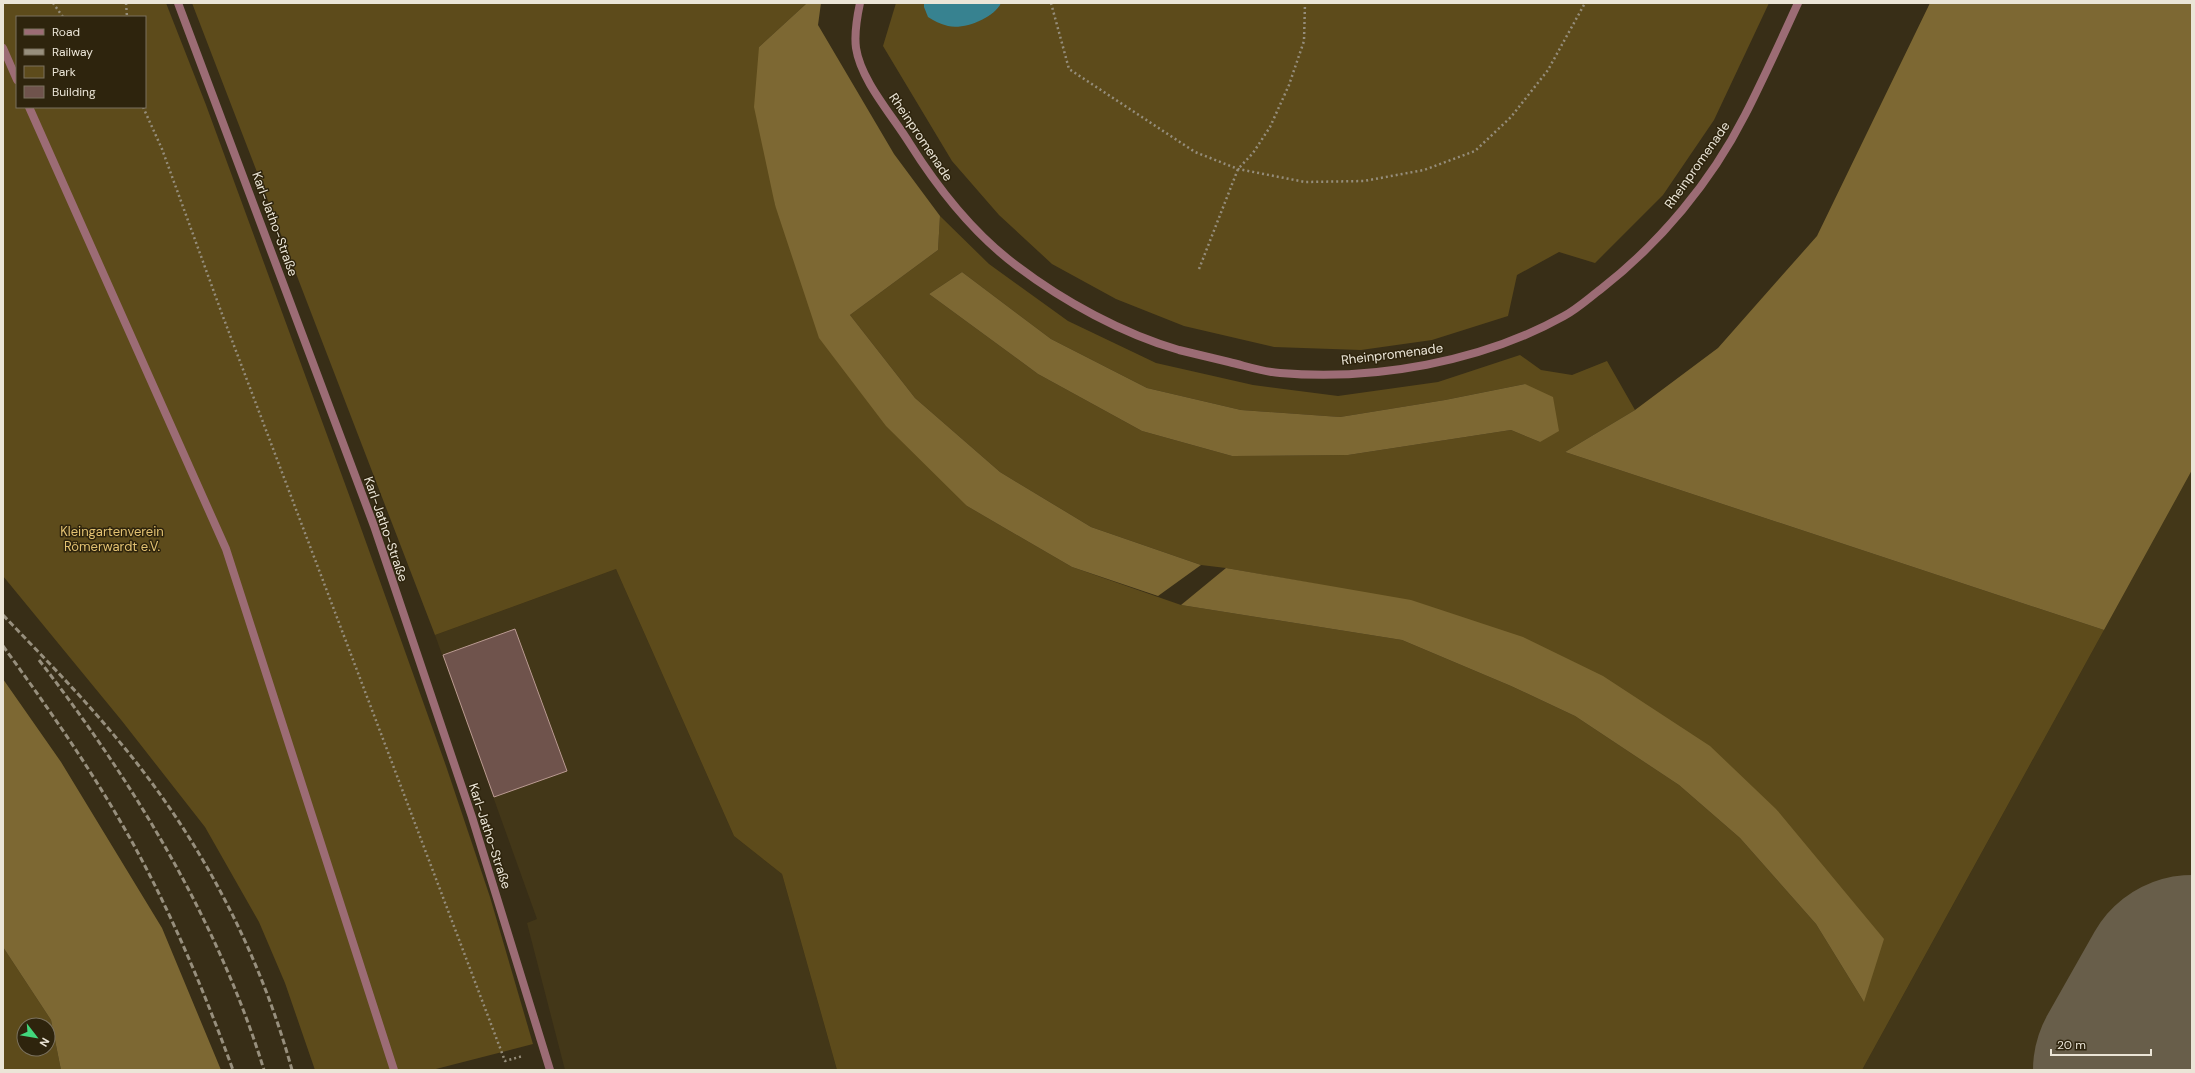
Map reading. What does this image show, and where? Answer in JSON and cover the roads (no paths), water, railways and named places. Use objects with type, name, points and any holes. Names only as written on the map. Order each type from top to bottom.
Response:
[{"type":"street","name":"Karl-Jatho-Straße","points":[[178,3],[374,526],[472,817],[550,1070]]},
{"type":"street","name":"Rheinpromenade","points":[[860,3],[856,24],[856,48],[865,75],[932,179],[972,225],[1016,266],[1075,304],[1120,327],[1176,349],[1278,374],[1353,374],[1431,364],[1509,342],[1566,315],[1628,268],[1669,226],[1695,194],[1744,118],[1798,3]]},
{"type":"street","points":[[3,48],[16,78]]},
{"type":"street","points":[[29,108],[226,549],[394,1070]]},
{"type":"water","points":[[924,3],[1001,3],[992,13],[978,22],[955,27],[942,24],[928,17]]},
{"type":"railway","points":[[3,615],[62,676],[118,740],[147,777],[200,855],[244,938],[262,981],[292,1070]]},
{"type":"railway","points":[[3,646],[70,741],[131,840],[174,924],[211,1011],[233,1070]]},
{"type":"railway","points":[[39,660],[108,755],[140,804],[170,855],[198,907],[223,960],[245,1015],[264,1070]]},
{"type":"park label","name":"Kleingartenverein Römerwardt e.V.","points":[[112,538]]}]
